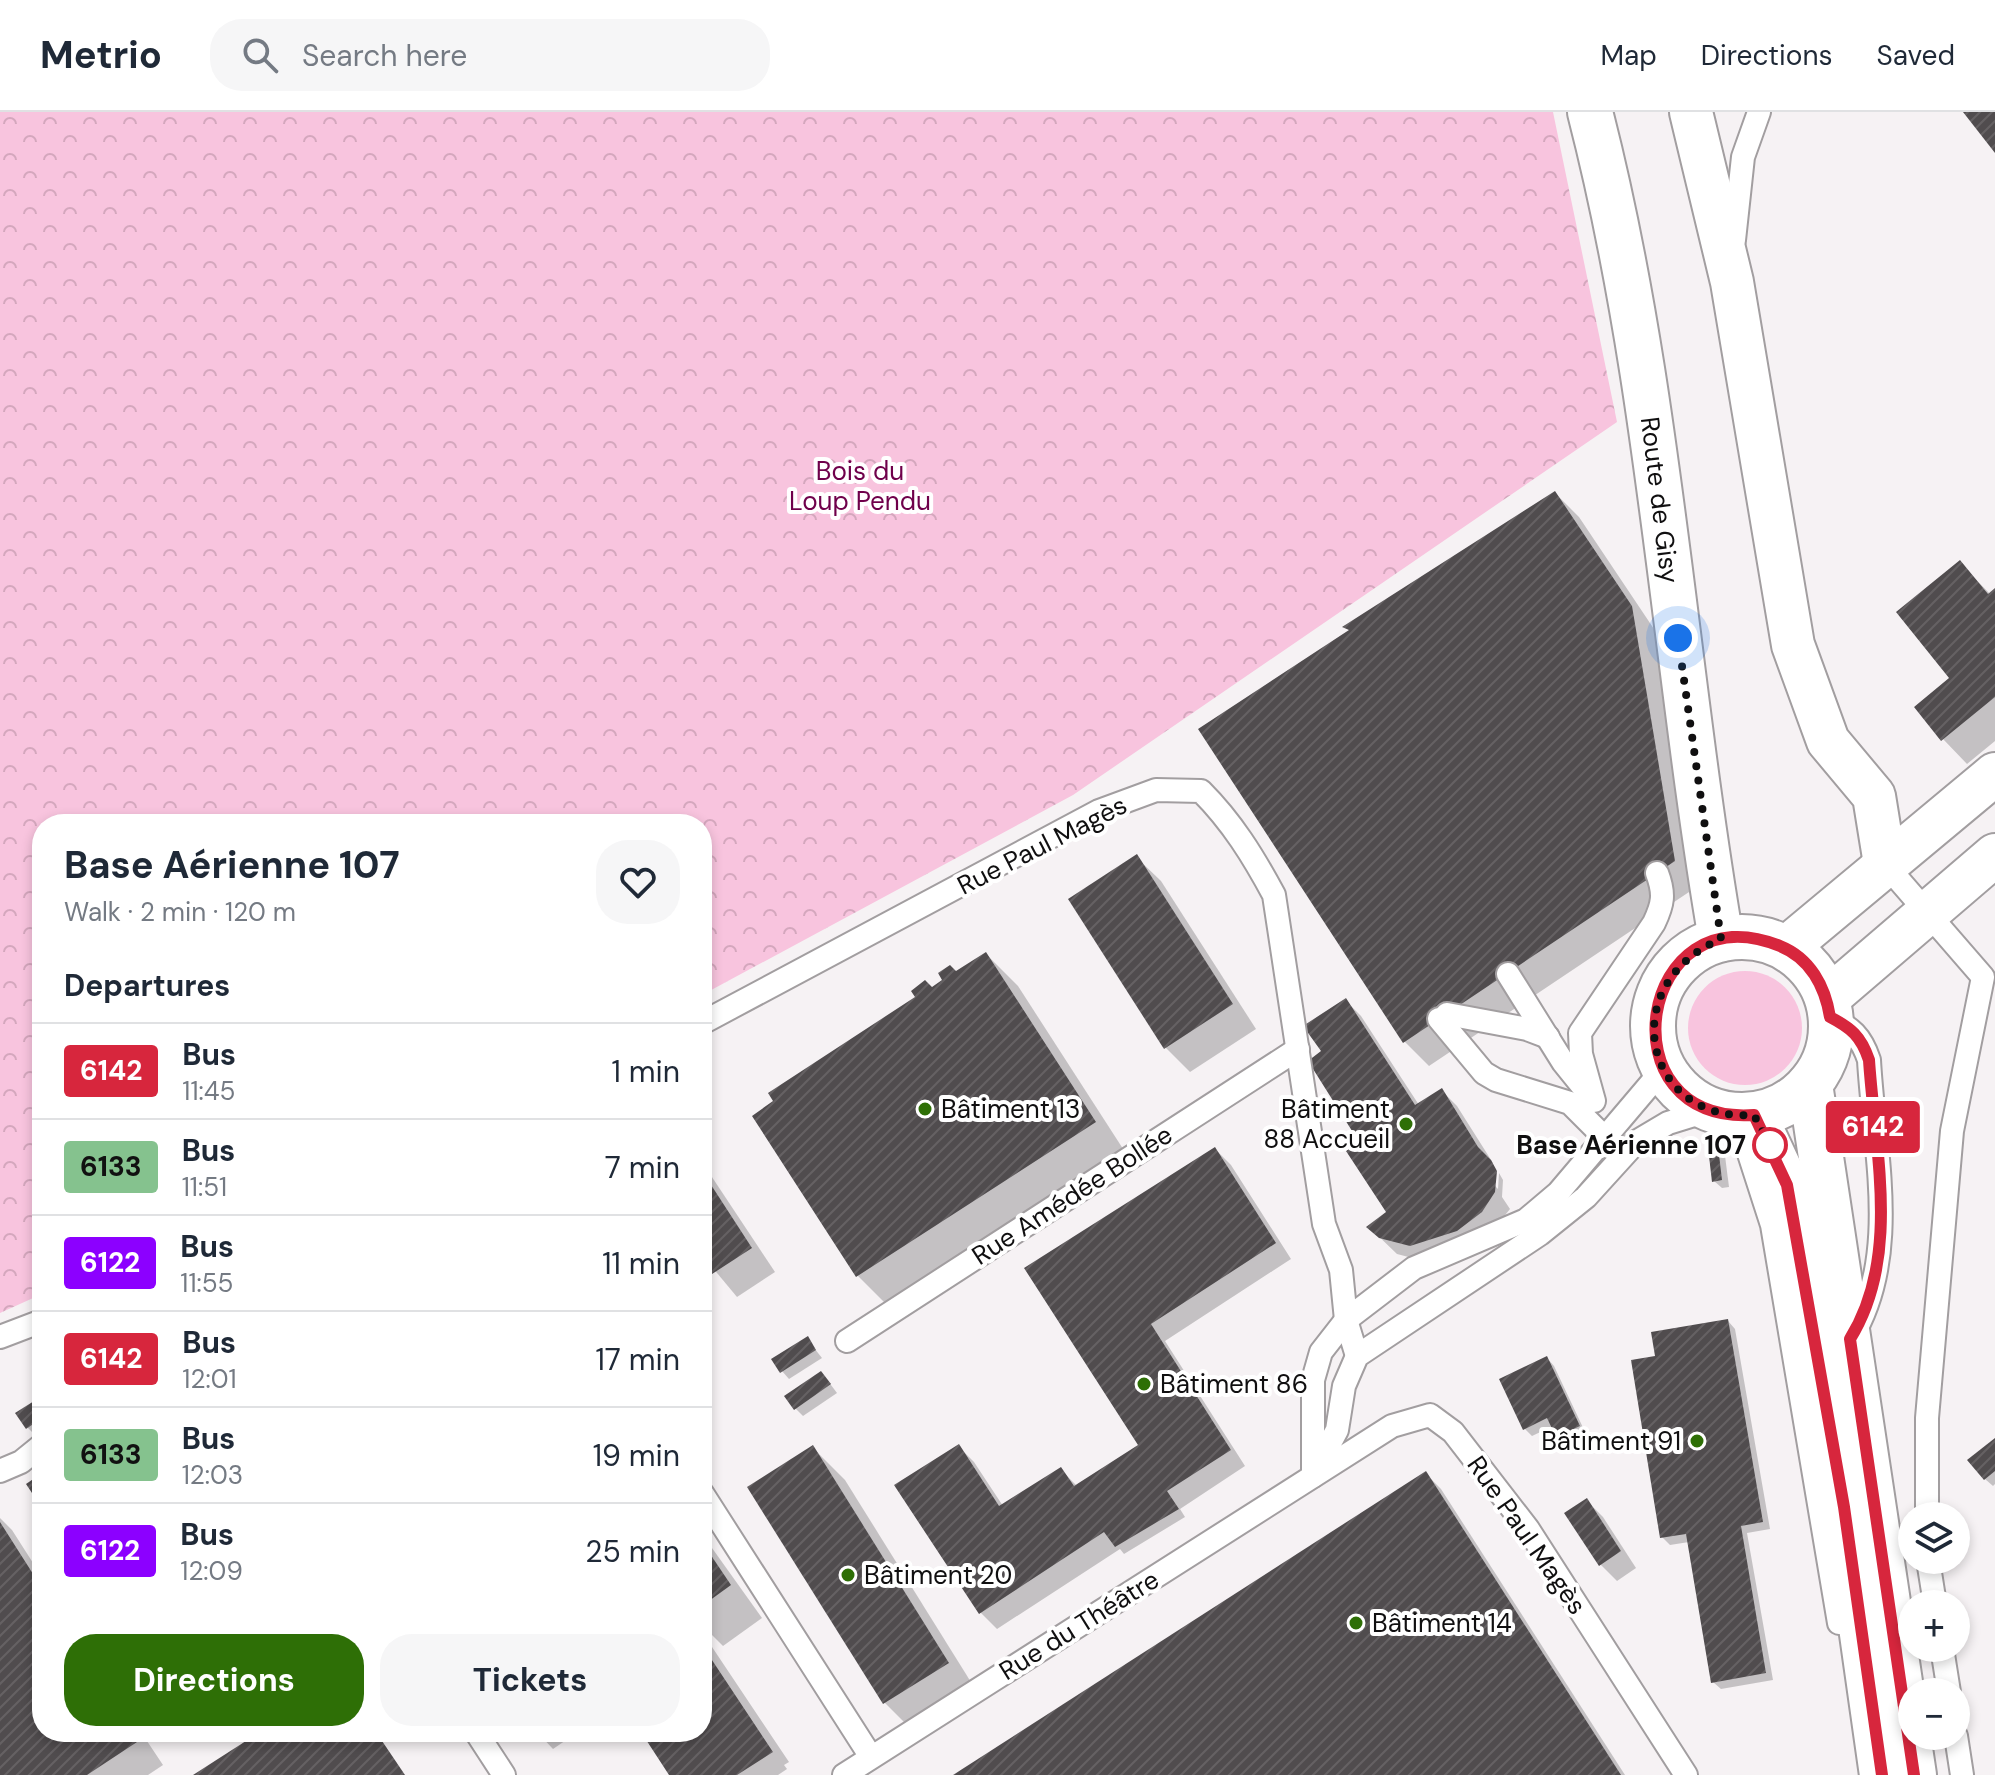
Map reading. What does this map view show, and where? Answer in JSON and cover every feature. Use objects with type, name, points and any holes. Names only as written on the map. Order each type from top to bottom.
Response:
[{"type":"street","name":"Route de Gisy","points":[[1590,112],[1617,218],[1636,322],[1721,939]]},
{"type":"street","points":[[1691,112],[1732,282],[1793,645],[1828,741],[1874,796],[1885,864]]},
{"type":"street","points":[[1786,948],[1995,774]]},
{"type":"street","points":[[1828,1008],[1929,912],[1995,855]]},
{"type":"street","points":[[1747,938],[1786,948],[1804,961],[1828,1008],[1831,1028],[1826,1058],[1810,1084],[1794,1099],[1734,1113],[1686,1096],[1664,1068],[1656,1049],[1653,1019],[1660,991],[1676,967],[1699,948],[1721,939],[1747,938]]},
{"type":"street","points":[[1810,1084],[1914,1775]]},
{"type":"street","points":[[1734,1113],[1787,1185],[1844,1507],[1882,1775]]},
{"type":"lane","points":[[1732,282],[1743,157],[1759,112]]},
{"type":"lane","name":"Rue Paul Magès","points":[[712,1018],[1099,811],[1156,790],[1201,791],[1227,817],[1274,895],[1324,1224],[1341,1270],[1346,1320],[1357,1356]]},
{"type":"lane","points":[[1885,864],[1983,977],[1952,1131],[1927,1418],[1927,1502]]},
{"type":"lane","points":[[1594,1101],[1581,1054],[1580,1033],[1659,914],[1664,892],[1657,873]]},
{"type":"lane","points":[[1508,974],[1594,1101],[1610,1130]]},
{"type":"lane","points":[[1828,1008],[1863,1042],[1869,1060],[1881,1233],[1877,1280],[1868,1311],[1850,1339]]},
{"type":"lane","points":[[1548,1037],[1527,1029],[1443,1017],[1484,1073],[1496,1080],[1570,1103],[1610,1130],[1636,1142]]},
{"type":"lane","name":"Rue Amédée Bollée","points":[[847,1341],[1298,1049]]},
{"type":"lane","points":[[1313,1476],[1313,1380],[1321,1352],[1346,1320],[1414,1268],[1526,1220],[1558,1193],[1664,1068]]},
{"type":"lane","points":[[1313,1476],[1337,1430],[1344,1386],[1357,1356],[1540,1234],[1586,1197],[1636,1142],[1668,1123],[1734,1113],[1772,1225],[1866,1775]]},
{"type":"lane","points":[[0,1337],[32,1325]]},
{"type":"lane","name":"Rue Paul Magès","points":[[1313,1476],[1392,1426],[1404,1422],[1430,1415],[1453,1432],[1528,1529],[1686,1775]]},
{"type":"lane","points":[[0,1471],[32,1453]]},
{"type":"lane","name":"Rue du Théâtre","points":[[844,1775],[1313,1476]]},
{"type":"lane","points":[[712,1509],[871,1757]]},
{"type":"lane","points":[[483,1742],[504,1775]]},
{"type":"lane","points":[[1958,1750],[1962,1775]]},
{"type":"green space","name":"Bois du Loup Pendu","points":[[0,112],[1553,112],[1617,422],[1073,795],[712,990],[712,814],[32,814],[32,1299],[0,1313]]},
{"type":"green space","points":[[1745,971],[1777,980],[1793,996],[1802,1028],[1793,1060],[1777,1076],[1745,1085],[1713,1076],[1697,1060],[1688,1028],[1697,996],[1713,980]]},
{"type":"building","points":[[1963,112],[1995,112],[1995,153]]},
{"type":"building","points":[[1555,491],[1632,606],[1675,861],[1403,1043],[1198,729],[1349,630],[1342,627]]},
{"type":"building","points":[[1960,560],[1988,594],[1995,588],[1995,697],[1941,741],[1914,707],[1949,678],[1896,612]]},
{"type":"building","points":[[1137,854],[1233,1004],[1164,1049],[1068,899]]},
{"type":"building","name":"Bâtiment 13","points":[[986,952],[1096,1122],[856,1277],[752,1116],[773,1101],[768,1093],[915,997],[911,991],[925,980],[932,987],[942,980],[938,973],[950,965],[956,971]]},
{"type":"building","name":"Bâtiment 88 Accueil","points":[[1346,998],[1415,1105],[1442,1088],[1478,1147],[1497,1171],[1495,1192],[1482,1212],[1457,1231],[1410,1246],[1379,1238],[1366,1227],[1386,1212],[1346,1151],[1359,1142],[1308,1061],[1321,1051],[1303,1026]]},
{"type":"building","points":[[1717,1138],[1722,1180],[1712,1182],[1707,1139]]},
{"type":"building","name":"Bâtiment 86","points":[[1215,1147],[1276,1243],[1151,1324],[1231,1450],[1167,1491],[1179,1509],[1115,1547],[1104,1532],[979,1614],[894,1485],[959,1444],[999,1506],[1061,1467],[1074,1486],[1138,1445],[1024,1268]]},
{"type":"building","points":[[712,1186],[752,1248],[712,1274]]},
{"type":"building","name":"Bâtiment 91","points":[[1728,1319],[1763,1522],[1741,1526],[1766,1673],[1711,1683],[1686,1534],[1660,1538],[1631,1360],[1655,1356],[1651,1332]]},
{"type":"building","points":[[808,1336],[816,1350],[780,1373],[771,1359]]},
{"type":"building","points":[[1547,1356],[1580,1426],[1556,1437],[1547,1418],[1523,1430],[1499,1379]]},
{"type":"building","points":[[821,1371],[831,1384],[794,1410],[784,1396]]},
{"type":"building","points":[[32,1402],[32,1425],[26,1429],[15,1413]]},
{"type":"building","points":[[1995,1438],[1995,1471],[1984,1480],[1967,1460]]},
{"type":"building","name":"Bâtiment 20","points":[[813,1445],[949,1663],[883,1704],[747,1487]]},
{"type":"building","name":"Bâtiment 14","points":[[1426,1471],[1621,1775],[953,1775]]},
{"type":"building","points":[[1587,1498],[1621,1551],[1599,1566],[1564,1513]]},
{"type":"building","points":[[0,1522],[32,1572],[32,1742],[137,1742],[87,1775],[0,1775]]},
{"type":"building","points":[[712,1557],[731,1585],[712,1599]]},
{"type":"building","points":[[712,1660],[773,1752],[737,1775],[669,1775],[648,1742],[712,1742]]},
{"type":"building","points":[[244,1742],[383,1742],[405,1775],[193,1775]]},
{"type":"bus line","name":"6142","points":[[1882,1775],[1844,1507],[1787,1185],[1754,1115],[1710,1110],[1686,1096],[1667,1075],[1656,1049],[1653,1019],[1660,991],[1676,967],[1699,948],[1721,939],[1767,941],[1786,948],[1804,961],[1818,979],[1827,999],[1830,1017],[1852,1029],[1863,1042],[1869,1060],[1881,1233],[1877,1280],[1868,1311],[1850,1339],[1914,1775]]},
{"type":"place","name":"Bâtiment 13","points":[[925,1109]]},
{"type":"place","name":"Bâtiment 88 Accueil","points":[[1406,1124]]},
{"type":"place","name":"Base Aérienne 107","points":[[1770,1145]]},
{"type":"place","name":"Bâtiment 86","points":[[1144,1384]]},
{"type":"place","name":"Bâtiment 91","points":[[1697,1441]]},
{"type":"place","name":"Bâtiment 20","points":[[848,1575]]},
{"type":"place","name":"Bâtiment 14","points":[[1356,1623]]},
{"type":"route","points":[[1678,638],[1721,939],[1699,948],[1676,967],[1660,991],[1653,1019],[1656,1049],[1667,1075],[1686,1096],[1710,1110],[1754,1115],[1772,1149],[1770,1145]]}]
